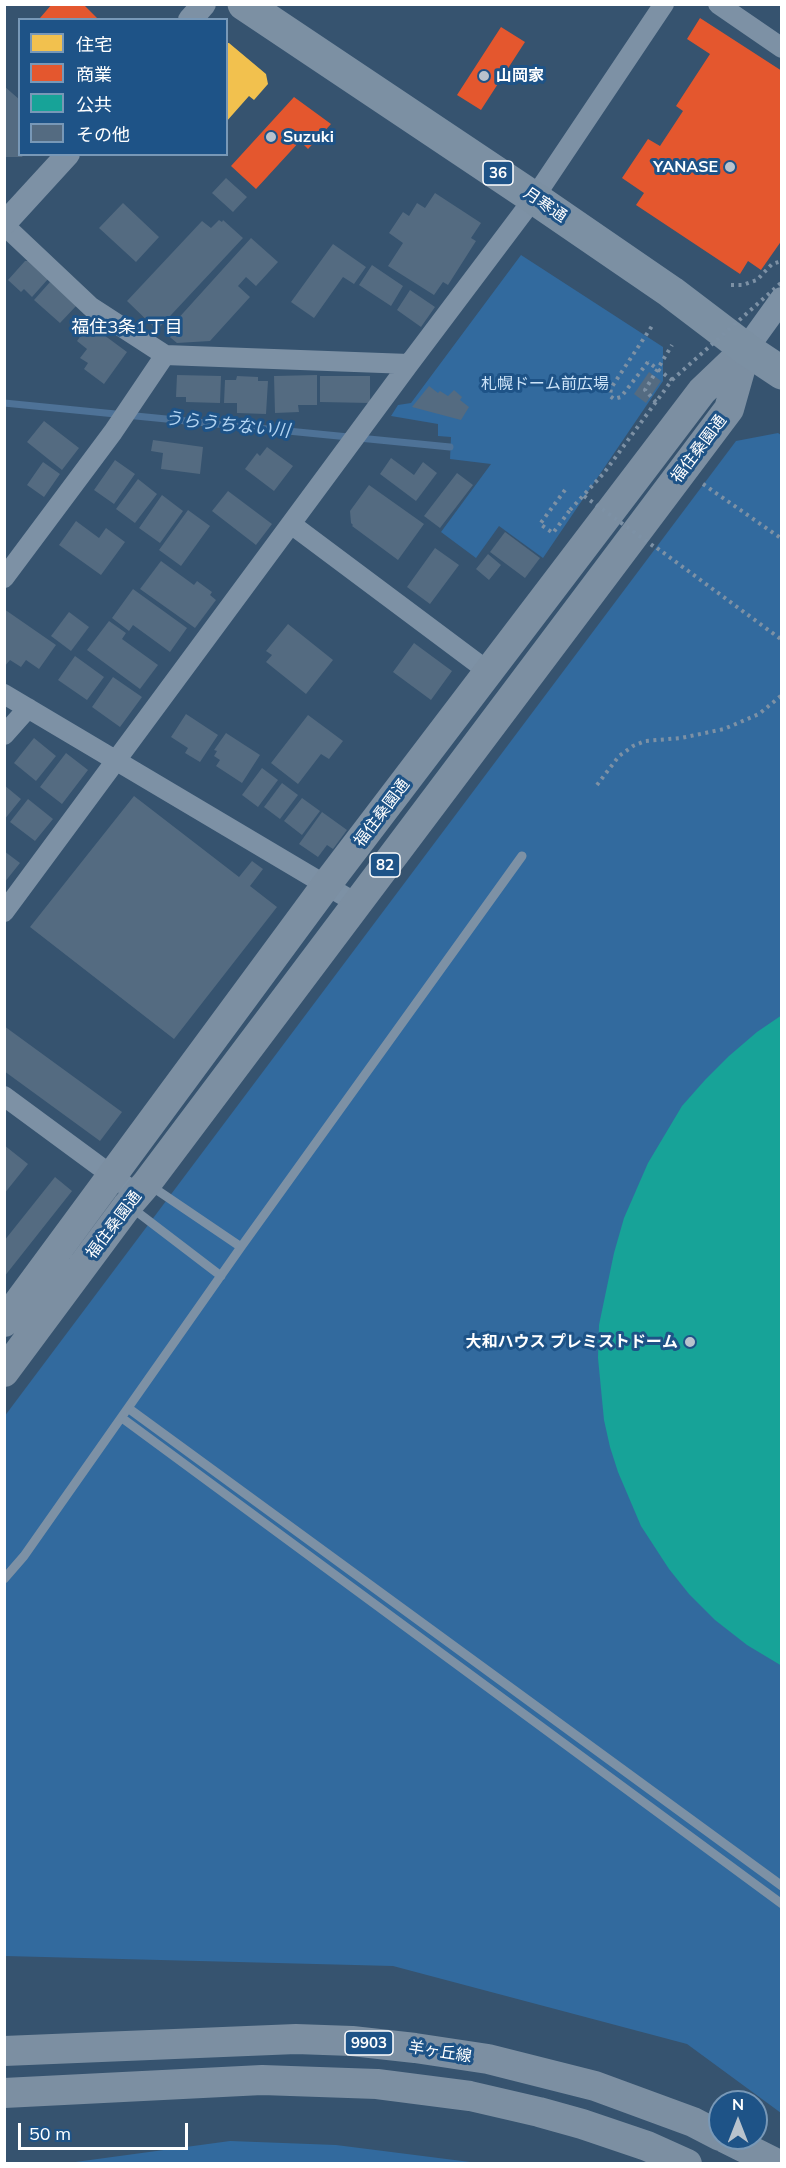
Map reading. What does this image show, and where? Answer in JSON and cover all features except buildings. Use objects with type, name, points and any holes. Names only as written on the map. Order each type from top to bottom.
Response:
[{"type":"highway","name":"月寒通","points":[[244,4],[534,198],[671,292],[746,350],[782,373]]},
{"type":"main road","name":"福住桑園通","points":[[4,1322],[327,884],[702,391],[746,350]]},
{"type":"main road","name":"福住桑園通","points":[[4,1372],[729,410],[746,350]]},
{"type":"main road","name":"羊ヶ丘線","points":[[4,2051],[296,2039],[352,2041],[415,2048],[488,2059],[595,2086],[693,2122],[708,2130]]},
{"type":"main road","points":[[4,2093],[262,2080],[377,2084],[470,2096],[539,2112],[582,2124],[677,2160]]},
{"type":"main road","name":"羊ヶ丘線","points":[[749,2150],[777,2163]]},
{"type":"street","points":[[192,18],[204,4]]},
{"type":"street","points":[[4,912],[534,198],[664,4]]},
{"type":"street","points":[[718,4],[782,48]]},
{"type":"street","points":[[66,156],[4,225],[92,307],[165,356],[409,364]]},
{"type":"street","points":[[746,350],[782,298]]},
{"type":"street","points":[[4,578],[113,432],[165,356]]},
{"type":"street","points":[[291,524],[489,672]]},
{"type":"street","points":[[4,694],[356,903]]},
{"type":"street","points":[[4,735],[28,708]]},
{"type":"street","points":[[4,1096],[137,1194]]},
{"type":"lane","points":[[4,1579],[24,1556],[522,856]]},
{"type":"lane","points":[[137,1194],[241,1248]]},
{"type":"lane","points":[[137,1194],[221,1276]]},
{"type":"lane","points":[[128,1408],[782,1886]]},
{"type":"lane","points":[[122,1418],[782,1904]]},
{"type":"lane","points":[[756,2150],[782,2160]]},
{"type":"path","points":[[731,285],[743,285],[757,280],[772,264],[782,261]]},
{"type":"path","points":[[565,490],[540,524],[553,533],[672,380],[782,282]]},
{"type":"path","points":[[652,326],[611,388],[610,396],[614,399],[621,397],[648,362],[672,380]]},
{"type":"path","points":[[656,402],[645,390],[672,345]]},
{"type":"path","points":[[695,478],[782,539]]},
{"type":"path","points":[[584,496],[782,640]]},
{"type":"path","points":[[597,785],[619,756],[633,746],[645,741],[692,737],[724,729],[759,714],[782,695]]},
{"type":"green space","name":"札幌ドーム前広場","points":[[521,255],[663,347],[663,381],[543,558],[499,526],[476,558],[441,532],[491,464],[450,459],[451,437],[438,436],[438,424],[391,416],[398,405],[411,403]]},
{"type":"green space","points":[[778,433],[781,435],[781,2113],[768,2103],[768,2090],[750,2090],[687,2044],[393,1966],[5,1956],[4,1417],[736,441]]},
{"type":"green space","points":[[230,2141],[336,2145],[478,2163],[68,2163]]},
{"type":"waterway","name":"うらうちない川","points":[[4,403],[450,447]]},
{"type":"place","name":"山岡家","points":[[484,76]]},
{"type":"place","name":"Suzuki","points":[[271,137]]},
{"type":"place","name":"YANASE","points":[[730,167]]},
{"type":"place","name":"大和ハウス プレミストドーム","points":[[690,1342]]},
{"type":"district","name":"福住3条1丁目","points":[[127,328]]}]
